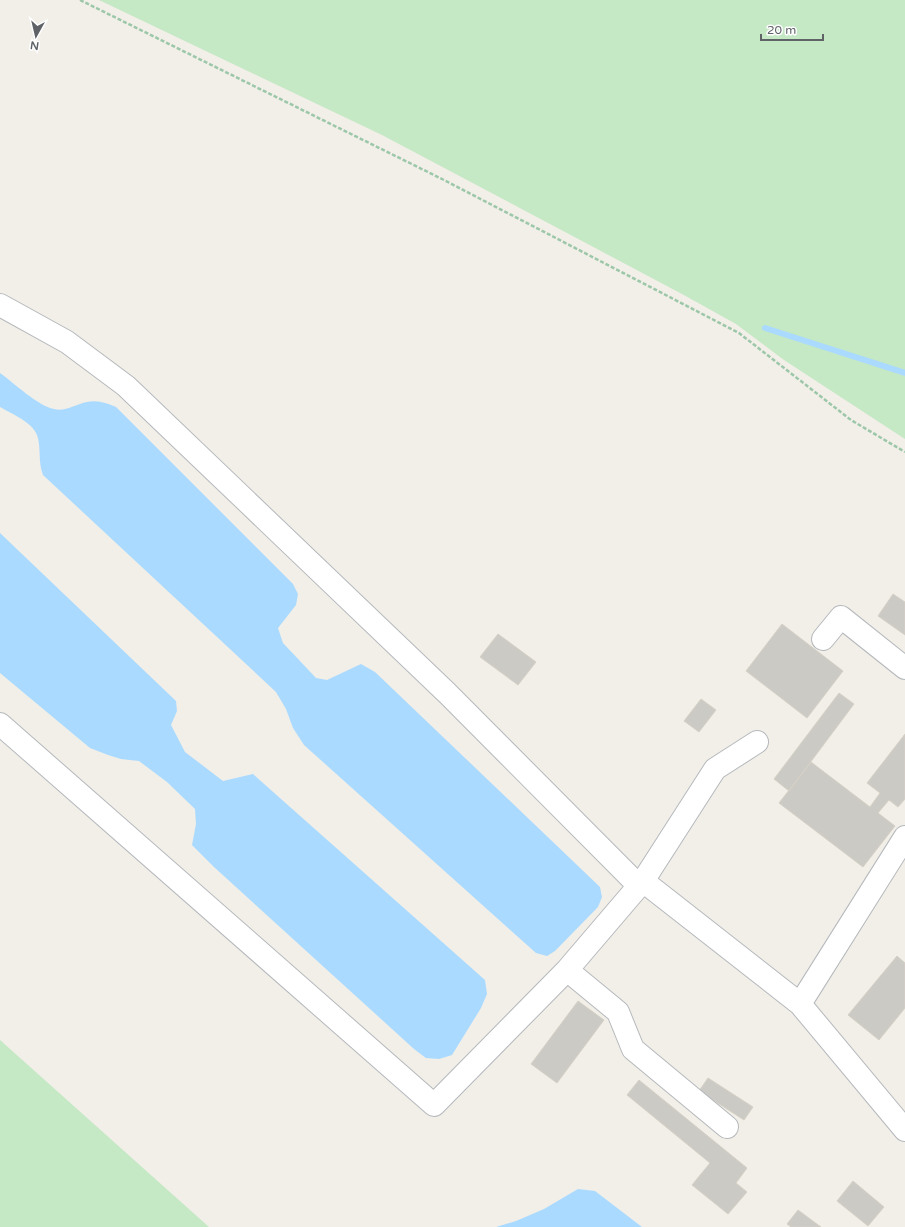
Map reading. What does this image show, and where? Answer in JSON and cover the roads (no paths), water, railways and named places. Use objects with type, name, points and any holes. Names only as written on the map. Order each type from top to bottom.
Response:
[{"type":"lane","points":[[0,305],[67,342],[126,386],[447,693],[641,884],[800,1004],[905,1130]]},
{"type":"lane","points":[[823,639],[841,617],[905,668]]},
{"type":"lane","points":[[0,724],[434,1106],[567,970],[641,884],[715,769],[757,742]]},
{"type":"lane","points":[[800,1004],[905,837]]},
{"type":"lane","points":[[567,970],[618,1012],[633,1049],[727,1127]]},
{"type":"water","points":[[0,373],[41,404],[54,409],[66,409],[91,401],[102,402],[116,407],[293,584],[298,594],[296,605],[278,628],[283,643],[316,678],[327,680],[361,664],[375,672],[600,887],[602,897],[598,907],[555,951],[547,956],[536,953],[304,745],[293,728],[286,709],[276,692],[43,475],[39,443],[36,433],[28,423],[0,407]]},
{"type":"water","points":[[0,533],[176,701],[177,711],[171,725],[185,752],[223,781],[253,774],[485,980],[487,994],[481,1008],[452,1055],[439,1059],[426,1058],[414,1049],[214,867],[192,845],[196,824],[195,809],[167,782],[139,761],[121,759],[90,748],[0,673]]},
{"type":"water","points":[[578,1189],[595,1191],[642,1227],[496,1227],[516,1221],[544,1209]]},
{"type":"waterway","points":[[765,328],[905,373]]}]
